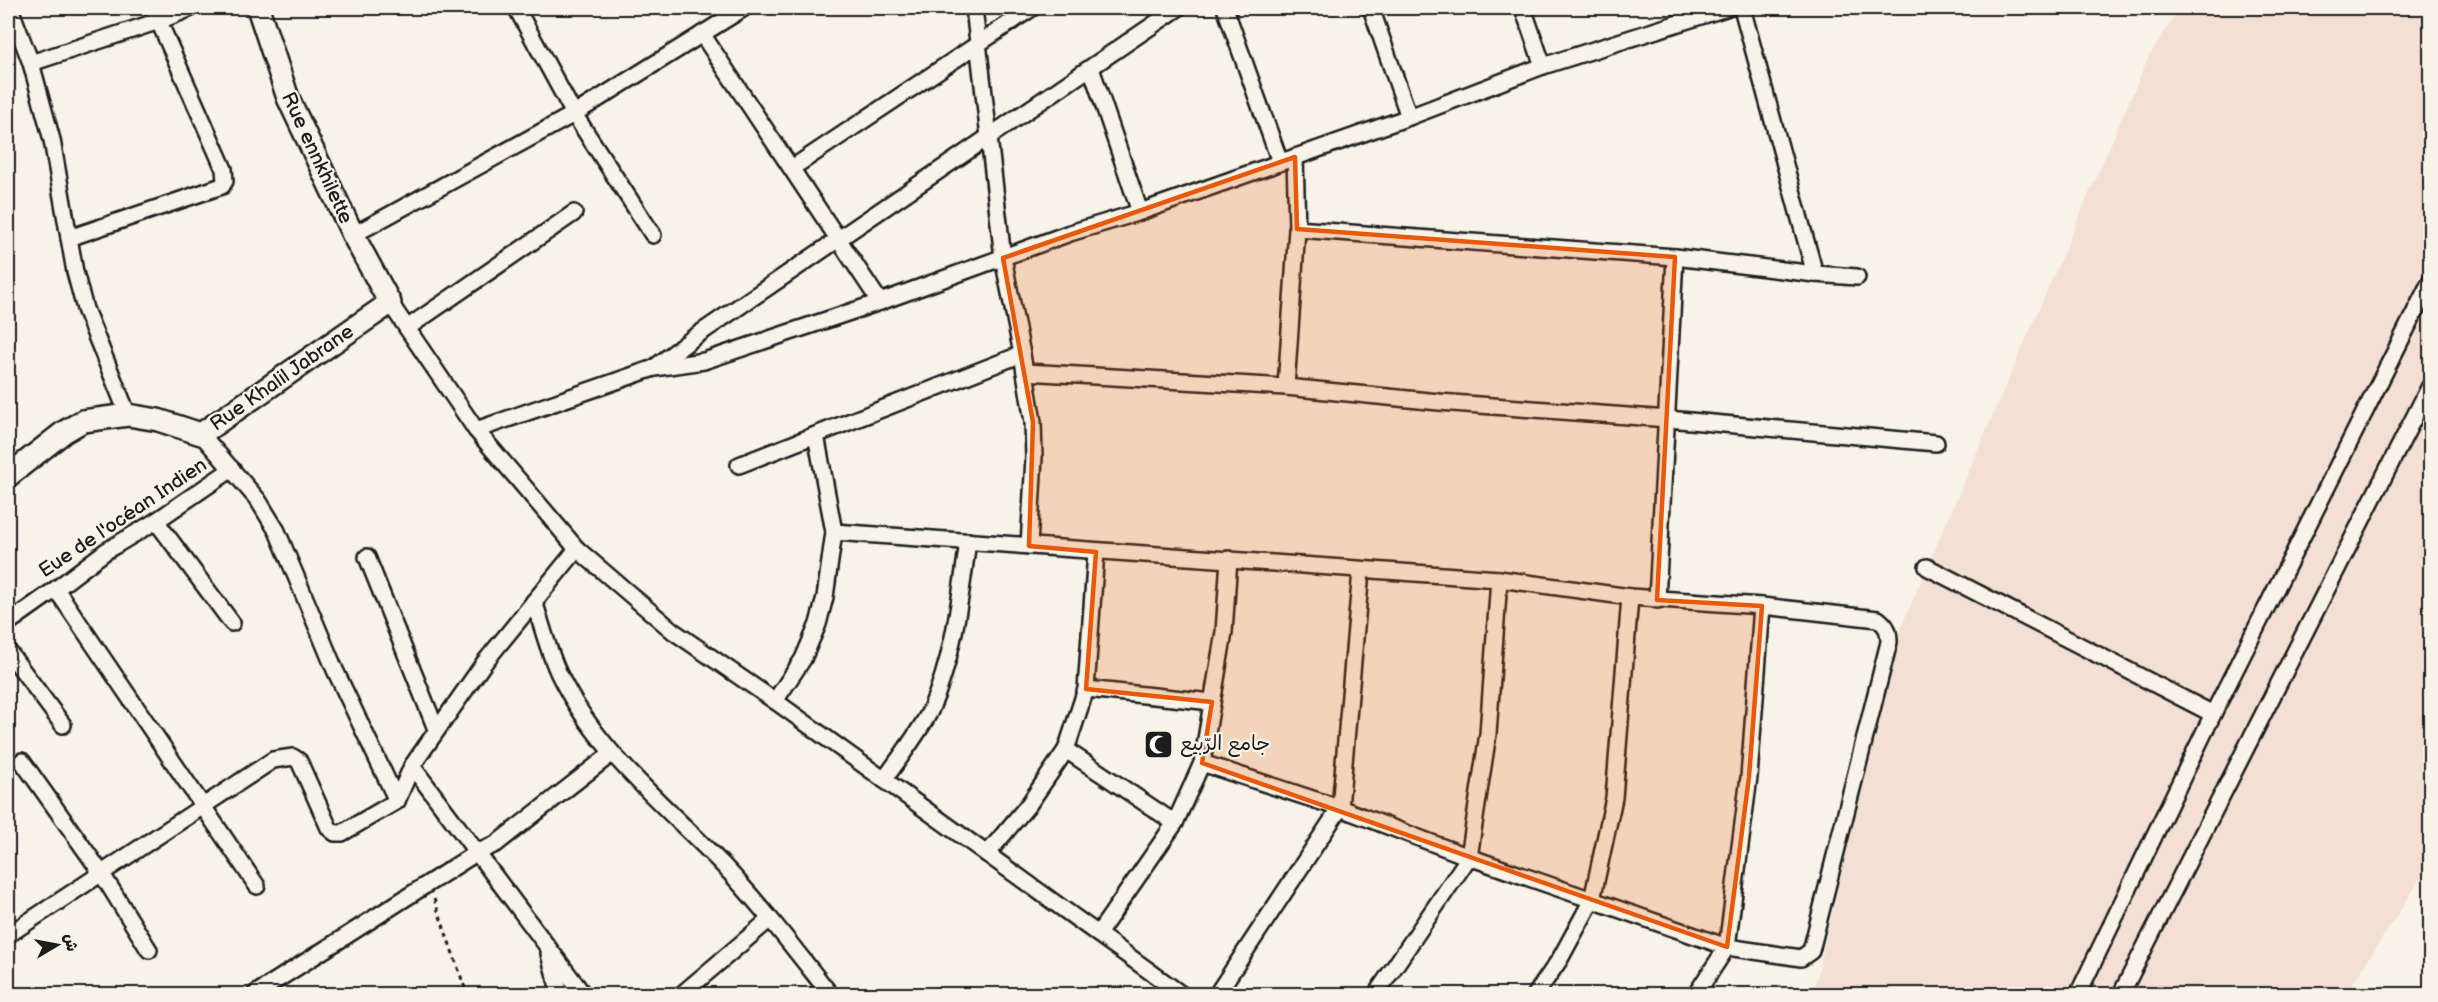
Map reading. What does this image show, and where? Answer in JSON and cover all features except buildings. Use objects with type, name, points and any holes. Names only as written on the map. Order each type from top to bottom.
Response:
[{"type":"street","points":[[10,8],[31,63],[52,140],[69,238],[85,309],[128,415]]},
{"type":"street","points":[[31,63],[156,14],[191,8]]},
{"type":"street","name":"Rue ennkhilette","points":[[258,8],[288,98],[353,235],[390,303]]},
{"type":"street","points":[[353,235],[574,114],[744,8]]},
{"type":"street","points":[[974,8],[1003,258],[1033,422],[1034,457],[1029,546]]},
{"type":"street","points":[[792,168],[1032,8]]},
{"type":"street","points":[[654,368],[693,338],[912,187],[989,138],[1178,8]]},
{"type":"street","points":[[1225,8],[1280,162]]},
{"type":"street","points":[[1371,8],[1409,117]]},
{"type":"street","points":[[1523,8],[1543,66]]},
{"type":"street","points":[[476,429],[654,368],[704,362],[880,302],[1070,233],[1140,212],[1409,117],[1543,66],[1726,8]]},
{"type":"street","points":[[1742,8],[1815,274]]},
{"type":"street","points":[[518,11],[574,114],[653,235]]},
{"type":"street","points":[[69,238],[222,186],[225,181],[224,170],[156,14]]},
{"type":"street","points":[[702,34],[880,302]]},
{"type":"street","points":[[1091,68],[1140,212]]},
{"type":"street","points":[[1286,387],[1297,229],[1295,157]]},
{"type":"street","points":[[407,328],[574,213]]},
{"type":"street","points":[[1297,229],[1675,257],[1857,277]]},
{"type":"street","points":[[1658,600],[1675,257]]},
{"type":"street","points":[[2078,994],[2213,714],[2430,282]]},
{"type":"street","points":[[390,303],[476,429],[578,549],[673,631],[775,701],[1181,994]]},
{"type":"street","name":"Rue Khalil Jabrane","points":[[8,472],[83,421],[128,415],[158,420],[201,434],[390,303]]},
{"type":"street","points":[[739,465],[1022,354]]},
{"type":"street","points":[[1025,372],[1286,387],[1439,402],[1668,418],[1936,443]]},
{"type":"street","points":[[2121,994],[2430,386]]},
{"type":"street","points":[[201,434],[258,500],[277,531],[334,670],[397,801]]},
{"type":"street","points":[[775,701],[803,659],[818,624],[825,597],[834,532],[816,435]]},
{"type":"street","name":"Eue de l'océan Indien","points":[[8,622],[106,551],[156,521],[232,469]]},
{"type":"street","points":[[156,521],[232,623]]},
{"type":"street","points":[[834,532],[1499,579],[1658,600],[1762,606],[1878,619],[1885,624],[1889,632],[1889,642],[1811,951],[1801,958],[1727,947],[1469,857],[1340,808],[1202,763]]},
{"type":"street","points":[[884,780],[930,711],[955,637],[968,541]]},
{"type":"street","points":[[8,935],[273,760],[293,757],[299,761],[329,828],[335,834],[342,833],[397,801],[412,766],[436,729],[484,663],[578,549]]},
{"type":"street","points":[[987,854],[1029,804],[1066,750],[1086,689],[1096,552]]},
{"type":"street","points":[[367,557],[436,729]]},
{"type":"street","points":[[1098,934],[1175,823],[1202,763],[1224,632],[1229,559]]},
{"type":"street","points":[[1927,567],[2213,714]]},
{"type":"street","points":[[1217,994],[1340,808],[1361,571]]},
{"type":"street","points":[[1376,994],[1469,857],[1488,734],[1499,579]]},
{"type":"street","points":[[56,589],[257,886]]},
{"type":"street","points":[[1536,994],[1560,959],[1592,900],[1614,798],[1630,597]]},
{"type":"street","points":[[534,601],[558,673],[576,705],[611,754],[723,865],[830,994]]},
{"type":"street","points":[[1696,994],[1727,947],[1749,777],[1762,606]]},
{"type":"street","points":[[8,651],[63,725]]},
{"type":"street","points":[[1086,689],[1212,702]]},
{"type":"street","points":[[1066,750],[1175,823]]},
{"type":"street","points":[[255,994],[476,853],[496,844],[611,754]]},
{"type":"street","points":[[22,760],[102,874],[148,950]]},
{"type":"street","points":[[412,766],[583,994]]},
{"type":"street","points":[[682,994],[770,919]]},
{"type":"street","points":[[546,946],[560,994]]},
{"type":"path","points":[[429,883],[467,994]]},
{"type":"highlighted area","points":[[1295,157],[1297,229],[1675,257],[1657,600],[1762,606],[1749,777],[1727,947],[1202,763],[1212,702],[1086,689],[1096,552],[1029,546],[1033,422],[1003,258]]},
{"type":"shaded area","points":[[2180,8],[2430,8],[2430,864],[2346,994],[1813,994],[1901,627],[2148,58]]},
{"type":"place","name":"جامع الرّبيع","points":[[1159,744]]}]
